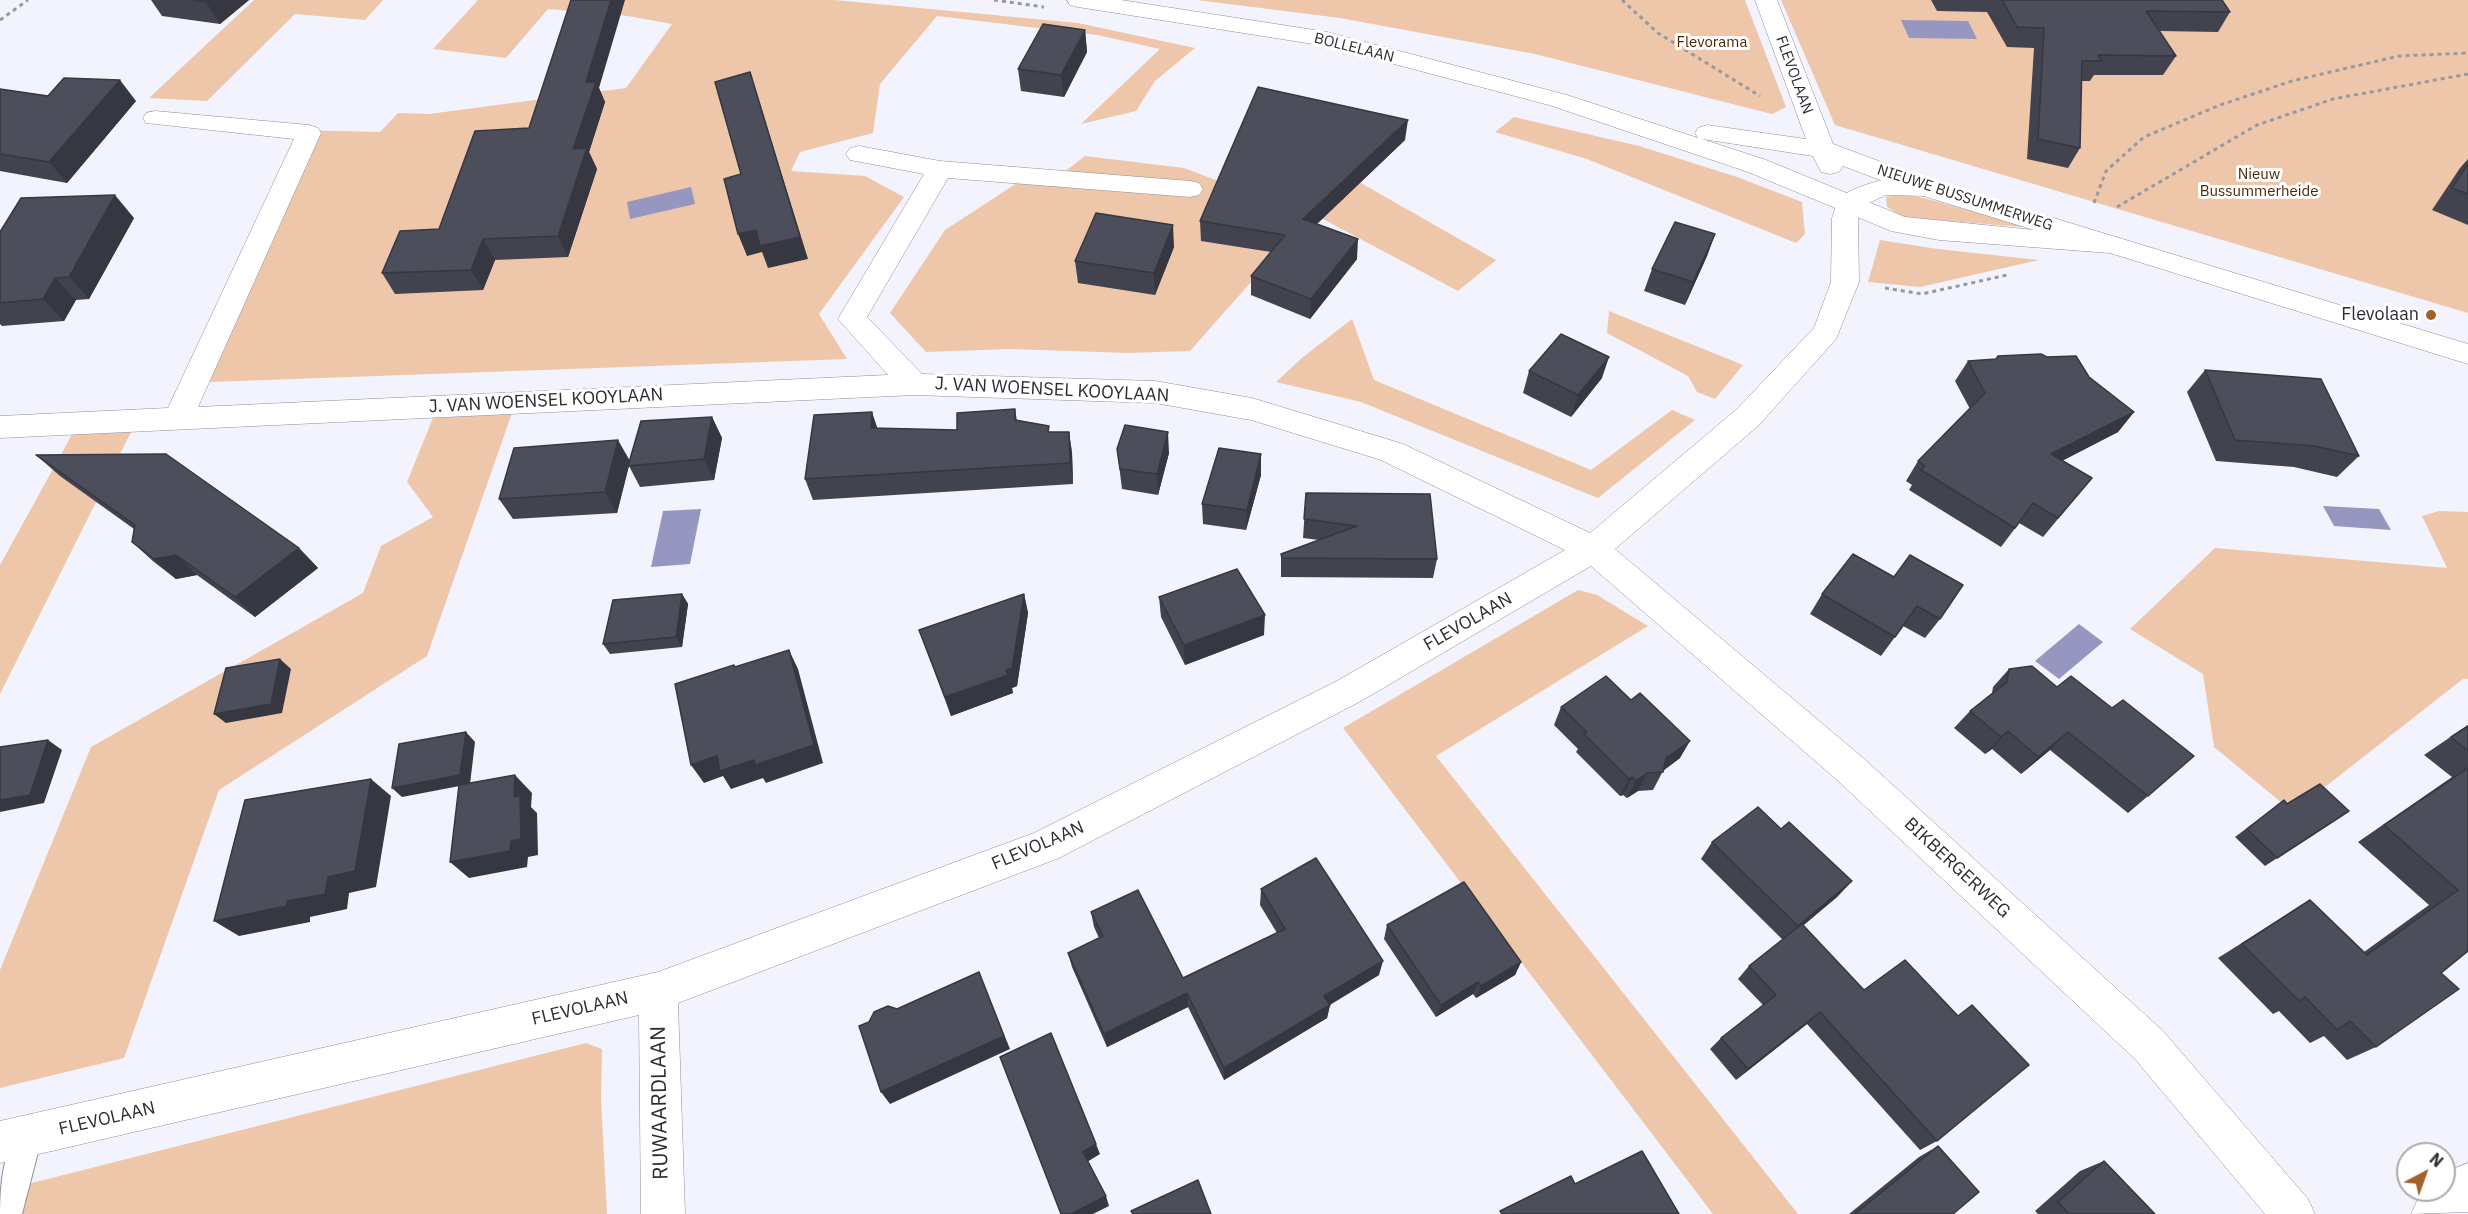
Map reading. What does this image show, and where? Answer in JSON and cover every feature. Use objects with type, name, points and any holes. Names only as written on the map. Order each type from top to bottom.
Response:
[{"type":"street","name":"BOLLELAAN","points":[[1078,0],[1327,39],[1625,121],[1757,166],[1848,203]]},
{"type":"street","name":"FLEVOLAAN","points":[[13,1140],[658,991],[1046,846],[1349,691],[1593,549],[1748,417],[1826,332],[1845,282],[1845,218],[1848,203],[1819,141],[1766,0]]},
{"type":"street","points":[[155,118],[309,134],[178,419]]},
{"type":"street","name":"BOLLELAAN","points":[[1625,121],[1819,141]]},
{"type":"street","points":[[1757,166],[1819,141]]},
{"type":"street","name":"NIEUWE BUSSUMMERWEG","points":[[1819,141],[1926,188],[2468,354]]},
{"type":"street","points":[[859,154],[940,169],[1190,189]]},
{"type":"street","name":"J. VAN WOENSEL KOOYLAAN","points":[[914,384],[852,319],[940,169]]},
{"type":"street","points":[[1848,203],[1870,190],[1892,185],[1926,188]]},
{"type":"street","name":"NIEUWE BUSSUMMERWEG","points":[[1848,203],[1900,225],[1939,231],[2108,245]]},
{"type":"street","name":"J. VAN WOENSEL KOOYLAAN","points":[[0,427],[914,384],[1155,392],[1252,409],[1392,452],[1593,549]]},
{"type":"street","name":"BIKBERGERWEG","points":[[1593,549],[1849,768],[2149,1045],[2294,1214]]},
{"type":"street","name":"RUWAARDLAAN","points":[[658,991],[663,1214]]},
{"type":"street","points":[[2433,1214],[2468,1184]]},
{"type":"lane","points":[[6,1214],[13,1140]]},
{"type":"path","points":[[0,20],[28,0]]},
{"type":"path","points":[[1622,0],[1658,33],[1762,97],[1819,141]]},
{"type":"path","points":[[2099,188],[2106,171],[2144,137],[2220,105],[2292,81],[2399,56],[2468,53]]},
{"type":"path","points":[[2110,209],[2127,202],[2257,125],[2333,99],[2468,74]]},
{"type":"path","points":[[1845,282],[1922,294],[2014,273]]},
{"type":"green space","points":[[254,0],[383,0],[365,20],[295,14],[207,101],[149,98]]},
{"type":"green space","points":[[478,0],[835,0],[1078,23],[1195,48],[1155,81],[1136,111],[1081,124],[1160,49],[1097,35],[937,16],[880,84],[873,133],[800,152],[791,171],[865,176],[904,197],[819,314],[847,359],[183,383],[298,130],[380,132],[398,113],[429,114],[626,88],[672,24],[628,16],[548,9],[506,58],[433,49]]},
{"type":"green space","name":"Flevorama","points":[[1197,0],[1745,0],[1786,107],[1772,114],[1535,54],[1340,18]]},
{"type":"green space","name":"Nieuw Bussummerheide","points":[[1781,0],[2468,0],[2468,313],[1835,125]]},
{"type":"green space","points":[[1514,117],[1639,146],[1737,177],[1802,202],[1805,234],[1796,243],[1587,159],[1495,132]]},
{"type":"green space","points":[[1085,156],[1184,168],[1264,198],[1331,166],[1496,260],[1458,291],[1321,218],[1297,230],[1190,351],[1128,353],[1010,349],[926,352],[890,313],[945,230],[1017,183],[1063,173]]},
{"type":"green space","points":[[1902,194],[2024,225],[2022,227],[1903,217],[1887,207],[1886,197]]},
{"type":"green space","points":[[1880,240],[2039,260],[1920,287],[1868,282]]},
{"type":"green space","points":[[1609,311],[1743,365],[1715,399],[1697,392],[1688,376],[1607,333]]},
{"type":"green space","points":[[1352,319],[1374,380],[1591,470],[1672,410],[1695,420],[1598,498],[1361,402],[1276,382],[1303,357]]},
{"type":"green space","points":[[513,410],[427,656],[219,790],[124,1058],[0,1088],[0,970],[91,747],[363,593],[381,546],[433,517],[407,482],[435,413]]},
{"type":"green space","points":[[134,426],[0,694],[0,565],[75,429]]},
{"type":"green space","points":[[2439,511],[2468,512],[2468,679],[2463,679],[2293,812],[2214,747],[2203,674],[2130,629],[2215,548],[2447,568],[2422,516]]},
{"type":"green space","points":[[1578,590],[1597,595],[1648,626],[1436,756],[1798,1214],[1713,1214],[1343,728]]},
{"type":"green space","points":[[586,1043],[602,1049],[601,1098],[607,1214],[0,1214],[0,1191]]},
{"type":"water","points":[[1901,20],[1968,21],[1977,39],[1909,38]]},
{"type":"water","points":[[691,187],[695,204],[630,219],[627,202]]},
{"type":"water","points":[[2323,506],[2379,509],[2391,530],[2334,526]]},
{"type":"water","points":[[701,509],[690,564],[651,567],[663,511]]},
{"type":"water","points":[[2079,624],[2103,642],[2059,679],[2035,661]]},
{"type":"building","points":[[571,0],[611,0],[586,82],[596,82],[573,149],[587,148],[558,236],[483,239],[471,270],[382,273],[400,231],[439,229],[475,131],[529,128]]},
{"type":"building","points":[[2002,0],[2222,0],[2230,12],[2146,11],[2176,56],[2098,55],[2102,61],[2082,61],[2080,148],[2038,139],[2044,28],[2017,27]]},
{"type":"building","points":[[1043,24],[1085,30],[1061,75],[1018,69]]},
{"type":"building","points":[[750,72],[800,237],[760,246],[756,230],[738,234],[724,179],[741,174],[715,82]]},
{"type":"building","points":[[64,78],[120,80],[49,162],[0,154],[0,89],[48,96]]},
{"type":"building","points":[[1258,87],[1408,120],[1303,219],[1358,239],[1311,299],[1251,276],[1285,235],[1200,221]]},
{"type":"building","points":[[2468,164],[2468,194],[2452,188]]},
{"type":"building","points":[[115,195],[69,277],[55,278],[43,299],[0,303],[0,232],[21,198]]},
{"type":"building","points":[[1096,213],[1173,225],[1154,273],[1075,261]]},
{"type":"building","points":[[1675,222],[1715,234],[1693,282],[1652,269]]},
{"type":"building","points":[[1561,334],[1609,357],[1578,395],[1529,371]]},
{"type":"building","points":[[2041,354],[2047,357],[2076,356],[2089,377],[2134,412],[2051,454],[2092,478],[2058,518],[2033,503],[2015,528],[1921,470],[1925,466],[1918,461],[1985,393],[1968,361],[1996,359],[1998,356]]},
{"type":"building","points":[[2205,370],[2321,379],[2359,456],[2315,446],[2235,440]]},
{"type":"building","points":[[1015,409],[1015,420],[1049,426],[1048,432],[1069,432],[1070,463],[805,479],[814,415],[872,412],[871,428],[957,430],[957,413]]},
{"type":"building","points":[[712,417],[704,459],[628,466],[641,421]]},
{"type":"building","points":[[1125,425],[1168,432],[1157,474],[1120,469],[1117,449]]},
{"type":"building","points":[[618,440],[605,492],[499,499],[514,448]]},
{"type":"building","points":[[1219,448],[1261,454],[1247,510],[1202,504]]},
{"type":"building","points":[[166,454],[299,548],[235,597],[176,555],[154,559],[132,542],[135,525],[36,455]]},
{"type":"building","points":[[1306,493],[1430,494],[1437,559],[1282,558],[1281,554],[1357,526],[1304,519]]},
{"type":"building","points":[[1853,554],[1894,577],[1910,555],[1963,585],[1940,619],[1917,606],[1895,637],[1822,594]]},
{"type":"building","points":[[1237,569],[1265,615],[1184,645],[1159,597]]},
{"type":"building","points":[[682,594],[676,637],[603,644],[613,600]]},
{"type":"building","points":[[1024,594],[1012,668],[1006,670],[1008,675],[945,697],[919,630]]},
{"type":"building","points":[[789,650],[814,745],[755,765],[754,760],[720,771],[717,756],[691,765],[675,684]]},
{"type":"building","points":[[280,659],[271,704],[214,714],[226,668]]},
{"type":"building","points":[[2032,666],[2057,687],[2071,676],[2112,708],[2123,700],[2194,756],[2148,796],[2068,732],[2038,757],[2008,731],[2001,737],[1970,711],[2007,682],[2009,669]]},
{"type":"building","points":[[1606,676],[1631,700],[1640,693],[1690,741],[1666,758],[1663,772],[1647,773],[1636,781],[1632,777],[1629,779],[1584,734],[1587,732],[1561,707]]},
{"type":"building","points":[[2468,726],[2468,751],[2451,737]]},
{"type":"building","points":[[466,732],[460,775],[392,788],[399,744]]},
{"type":"building","points":[[48,740],[30,795],[0,800],[0,747]]},
{"type":"building","points":[[2468,768],[2468,951],[2441,973],[2459,989],[2376,1047],[2350,1021],[2337,1030],[2305,997],[2299,1001],[2242,944],[2310,900],[2367,955],[2458,890],[2384,825]]},
{"type":"building","points":[[515,775],[514,797],[520,796],[521,839],[511,841],[510,851],[450,862],[459,785]]},
{"type":"building","points":[[371,779],[355,871],[328,877],[325,894],[287,901],[287,906],[214,921],[245,800]]},
{"type":"building","points":[[2320,784],[2349,811],[2277,858],[2247,829],[2284,800],[2287,804]]},
{"type":"building","points":[[1758,807],[1781,829],[1789,822],[1852,881],[1798,926],[1712,842]]},
{"type":"building","points":[[1316,858],[1383,961],[1324,996],[1330,1005],[1224,1068],[1187,993],[1104,1034],[1068,953],[1103,936],[1091,912],[1138,890],[1183,978],[1285,929],[1261,889]]},
{"type":"building","points":[[1464,882],[1521,962],[1481,986],[1478,982],[1441,1005],[1387,925]]},
{"type":"building","points":[[1802,924],[1864,990],[1905,960],[1958,1016],[1972,1005],[2029,1065],[1937,1141],[1820,1012],[1748,1069],[1721,1038],[1776,995],[1749,966]]},
{"type":"building","points":[[979,972],[1004,1036],[881,1092],[859,1026],[869,1022],[874,1012],[888,1006],[897,1009]]},
{"type":"building","points":[[1051,1033],[1096,1144],[1083,1152],[1106,1196],[1071,1214],[1061,1214],[1000,1057]]},
{"type":"building","points":[[1938,1146],[1979,1192],[1953,1214],[1855,1214]]},
{"type":"building","points":[[1642,1151],[1679,1214],[1502,1214],[1500,1211],[1571,1176],[1575,1184]]},
{"type":"building","points":[[2104,1161],[2155,1214],[2069,1214],[2058,1202]]},
{"type":"building","points":[[1198,1180],[1211,1214],[1133,1214],[1131,1211]]},
{"type":"place","name":"Flevolaan","points":[[2431,315]]}]
